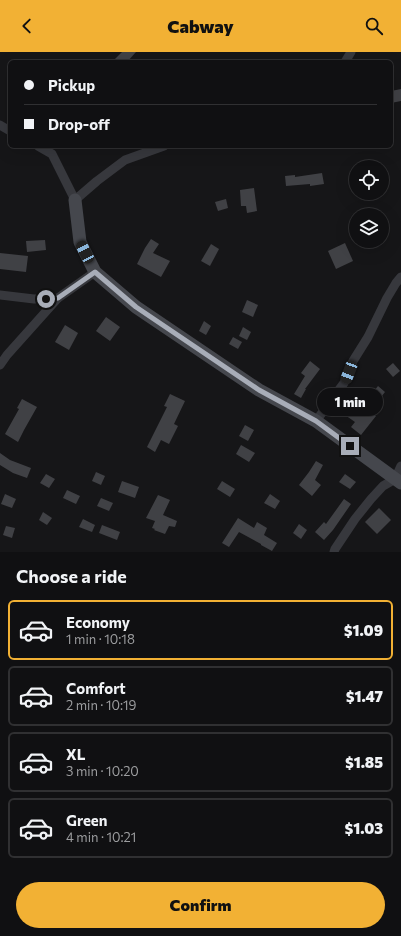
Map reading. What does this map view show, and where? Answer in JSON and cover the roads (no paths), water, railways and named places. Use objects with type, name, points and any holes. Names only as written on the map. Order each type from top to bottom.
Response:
[{"type":"main road","points":[[75,200],[80,242],[95,272],[136,307],[259,390],[316,421],[398,481]]},
{"type":"street","points":[[42,148],[52,154],[75,200],[125,160],[158,148]]},
{"type":"street","points":[[0,365],[58,298],[95,272]]},
{"type":"street","points":[[316,421],[344,384],[353,361],[368,337],[390,293],[401,277]]},
{"type":"street","points":[[0,295],[34,299],[58,298]]},
{"type":"street","points":[[334,552],[355,519],[371,499],[383,486],[398,481],[401,466]]}]
